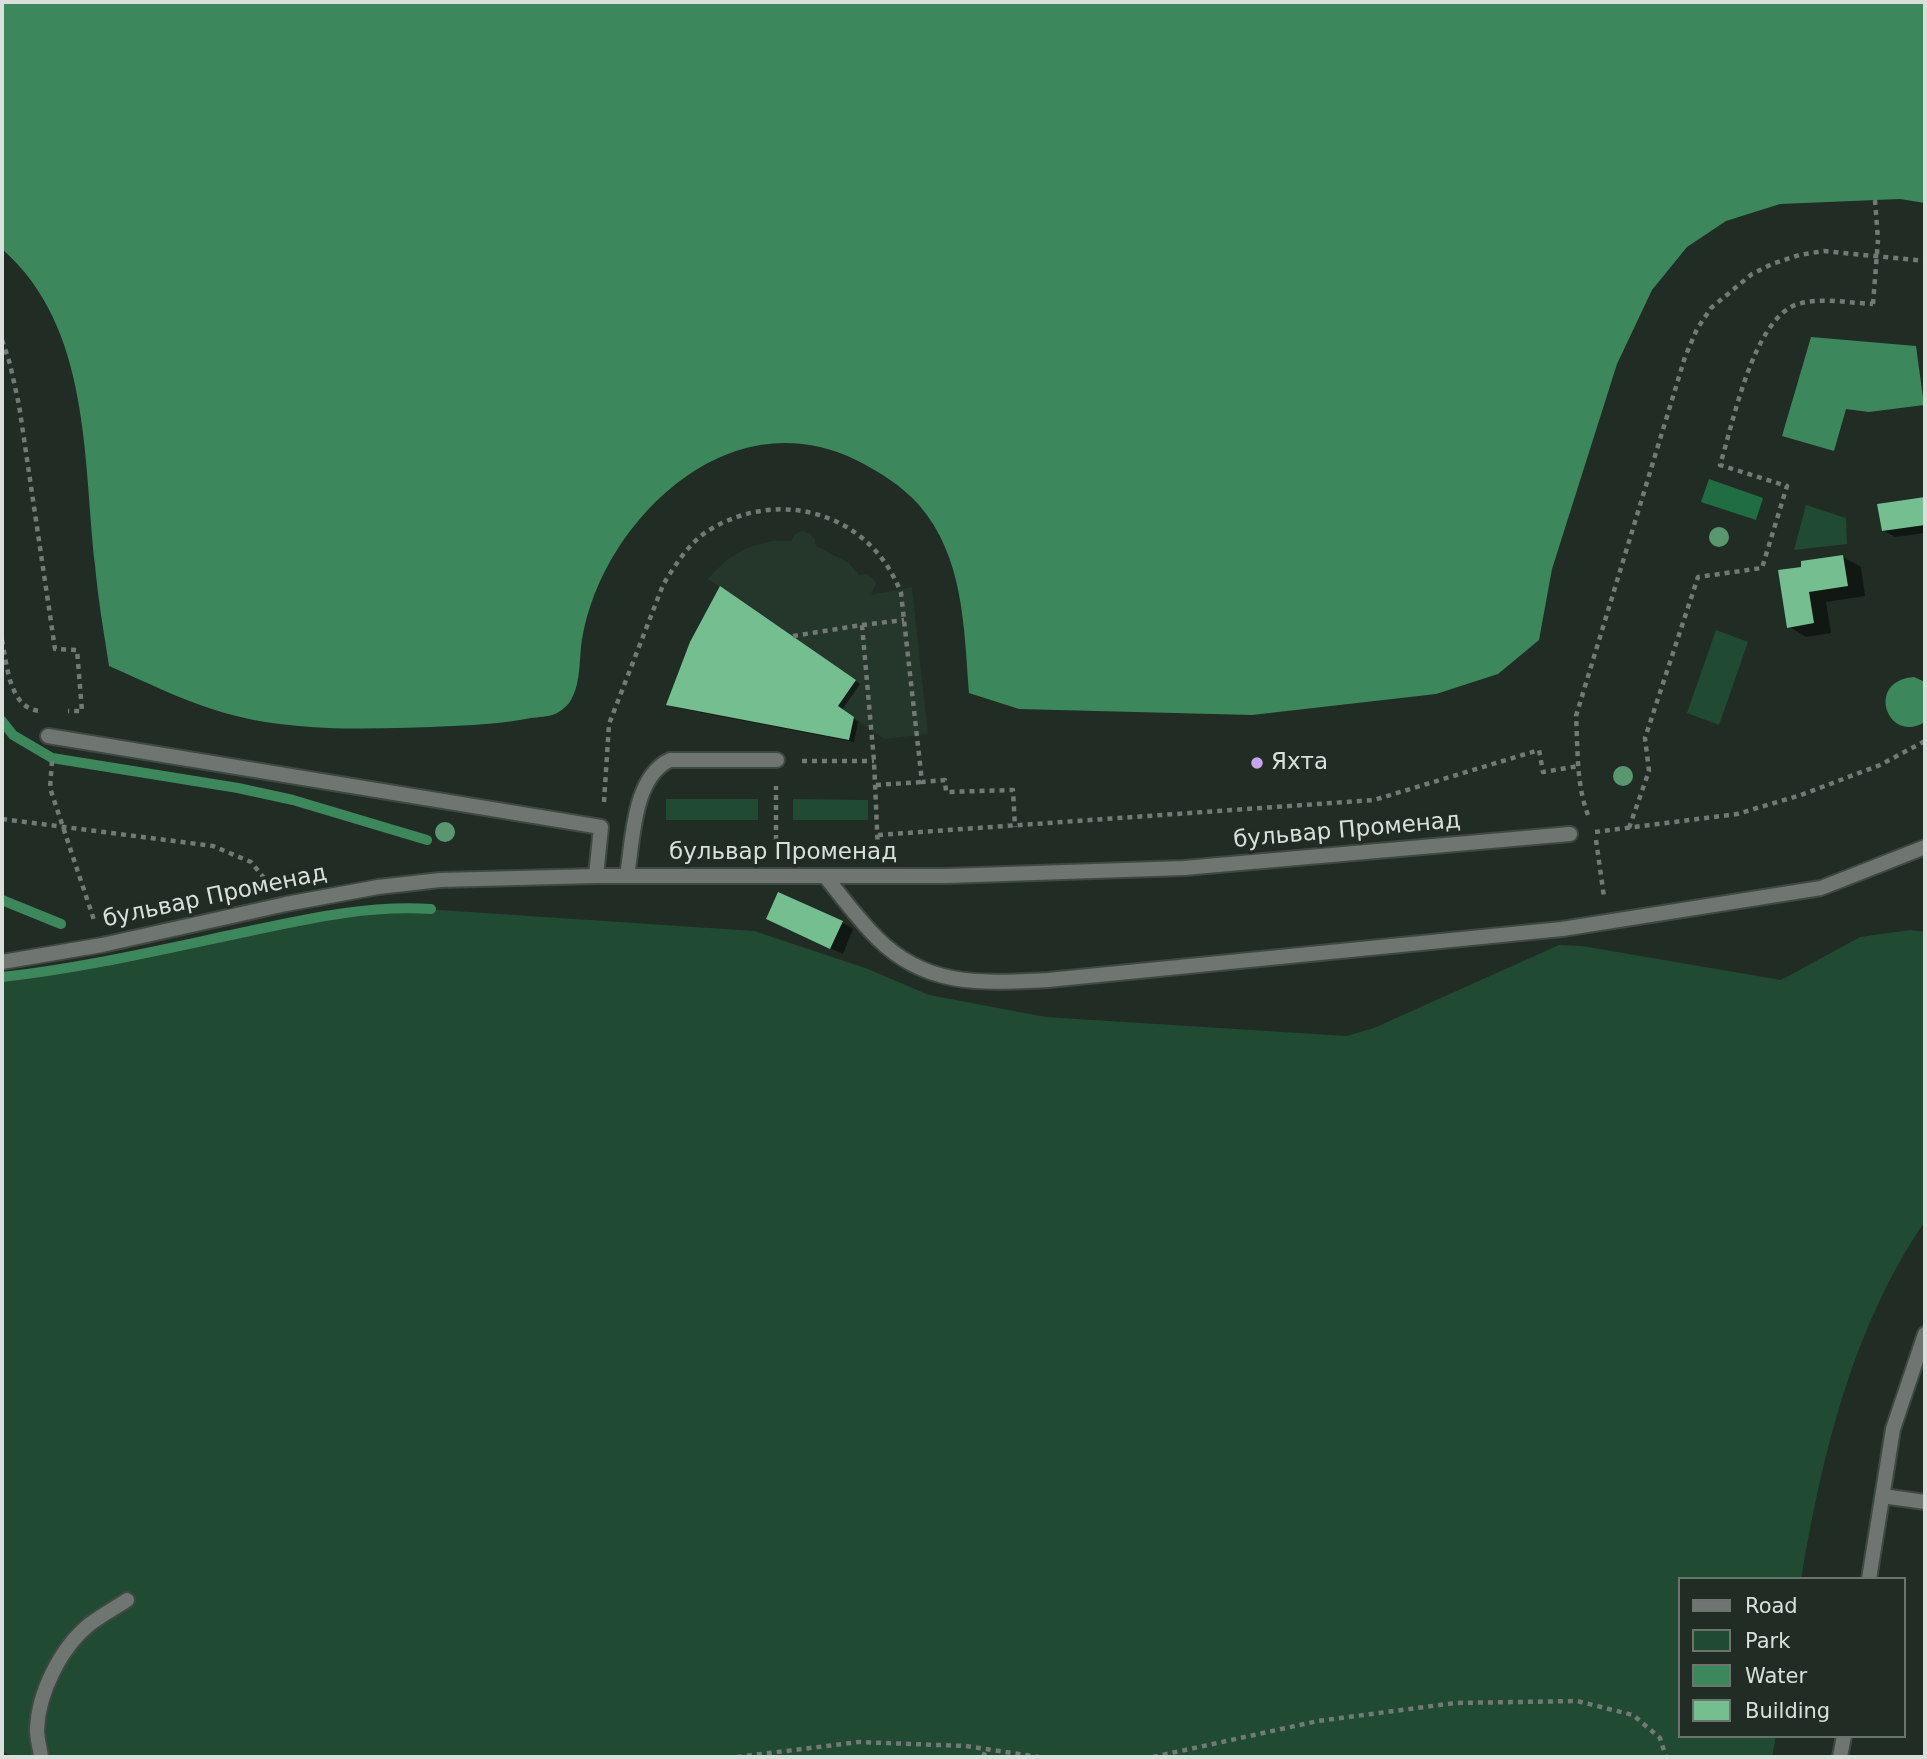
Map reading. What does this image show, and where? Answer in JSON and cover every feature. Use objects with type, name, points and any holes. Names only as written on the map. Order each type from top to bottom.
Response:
[{"type":"street","points":[[48,736],[601,827],[596,876]]},
{"type":"street","points":[[627,876],[639,803],[645,784],[657,766],[670,760],[777,760]]},
{"type":"street","name":"бульвар Променад","points":[[2,962],[102,945],[286,904],[378,887],[440,880],[596,876],[946,876],[1184,868],[1570,834]]},
{"type":"street","points":[[825,876],[876,937],[898,956],[927,972],[950,979],[988,983],[1048,980],[1562,929],[1822,888],[1925,847]]},
{"type":"street","points":[[1869,1577],[1893,1429],[1925,1334]]},
{"type":"street","points":[[1883,1496],[1925,1502]]},
{"type":"street","points":[[41,1757],[37,1732],[40,1706],[53,1674],[69,1647],[88,1626],[127,1600]]},
{"type":"street","points":[[1840,1757],[1844,1738]]},
{"type":"path","points":[[1629,828],[1649,771],[1645,738],[1698,577],[1762,568],[1787,486],[1720,465],[1749,366],[1763,337],[1780,314],[1794,305],[1810,301],[1873,304],[1878,240],[1875,200]]},
{"type":"path","points":[[1584,803],[1576,716],[1685,357],[1697,329],[1711,308],[1752,275],[1772,264],[1799,255],[1824,251],[1925,261]]},
{"type":"path","points":[[2,340],[19,405],[55,649],[77,650],[82,711],[60,711]]},
{"type":"path","points":[[604,801],[609,724],[663,585],[675,565],[708,530],[755,510],[785,507],[819,514],[839,523],[879,555],[894,574],[901,593],[922,782]]},
{"type":"path","points":[[793,636],[904,620]]},
{"type":"path","points":[[862,625],[876,785],[880,876]]},
{"type":"path","points":[[2,640],[12,685],[20,702],[33,711],[50,711]]},
{"type":"path","points":[[1570,834],[1737,814],[1801,795],[1880,765],[1925,741]]},
{"type":"path","points":[[878,835],[1374,800],[1539,750],[1543,772],[1579,766]]},
{"type":"path","points":[[52,758],[50,788],[102,945]]},
{"type":"path","points":[[775,876],[777,760],[874,761]]},
{"type":"path","points":[[876,785],[945,780],[946,792],[1013,790],[1015,827]]},
{"type":"path","points":[[2,819],[213,846],[251,862],[286,904]]},
{"type":"path","points":[[1598,852],[1604,895]]},
{"type":"path","points":[[1153,1757],[1318,1721],[1400,1710],[1455,1703],[1577,1701],[1633,1715],[1660,1738],[1666,1757]]},
{"type":"path","points":[[737,1757],[859,1742],[966,1746],[1039,1757]]},
{"type":"path","points":[[983,1757],[986,1750]]},
{"type":"shaded area","points":[[1709,479],[1763,498],[1756,520],[1701,502]]},
{"type":"shaded area","points":[[802,531],[815,539],[816,546],[849,563],[859,575],[866,574],[872,578],[876,583],[871,595],[912,587],[928,734],[884,739],[854,718],[849,740],[666,705],[690,642],[720,587],[708,579],[729,558],[749,547],[772,541],[791,541],[795,534]]},
{"type":"green space","points":[[1806,505],[1846,518],[1847,544],[1794,550]]},
{"type":"green space","points":[[1716,630],[1748,642],[1719,725],[1687,713]]},
{"type":"green space","points":[[666,799],[758,799],[758,820],[666,820]]},
{"type":"green space","points":[[793,799],[868,800],[868,820],[793,820]]},
{"type":"green space","points":[[410,908],[754,931],[868,969],[929,995],[1046,1017],[1346,1036],[1374,1028],[1559,945],[1582,946],[1781,980],[1860,937],[1910,930],[1925,932],[1925,1221],[1878,1304],[1844,1392],[1819,1485],[1801,1577],[1678,1577],[1678,1738],[1776,1738],[1772,1757],[13,1757],[2,1751],[2,977],[77,967],[334,914]]},
{"type":"water","points":[[2,2],[1925,2],[1925,203],[1900,199],[1780,204],[1726,221],[1687,247],[1652,290],[1617,364],[1552,569],[1539,640],[1498,674],[1436,694],[1252,715],[1019,709],[969,693],[959,594],[945,547],[934,525],[919,505],[874,469],[821,447],[786,443],[753,447],[721,457],[691,473],[663,495],[639,521],[617,550],[600,582],[584,628],[575,691],[565,708],[557,713],[463,726],[363,729],[273,723],[215,710],[109,666],[96,578],[84,439],[67,355],[52,316],[31,281],[2,249]]},
{"type":"water","points":[[1811,337],[1916,346],[1924,405],[1869,412],[1846,409],[1834,451],[1782,436]]},
{"type":"water","points":[[1914,677],[1925,682],[1925,722],[1912,727],[1901,725],[1892,719],[1887,710],[1886,699],[1889,689],[1899,681]]},
{"type":"building","points":[[1925,497],[1925,525],[1882,531],[1877,504]]},
{"type":"building","points":[[1843,555],[1848,586],[1809,592],[1814,623],[1787,628],[1778,570],[1801,567],[1801,561]]},
{"type":"building","points":[[720,586],[856,680],[838,706],[854,717],[849,740],[666,705],[690,642]]},
{"type":"building","points":[[778,892],[843,921],[830,949],[766,919]]},
{"type":"waterway","points":[[2,721],[13,735],[52,758],[238,788],[293,800],[427,840]]},
{"type":"waterway","points":[[2,900],[61,924]]},
{"type":"waterway","points":[[2,977],[94,963],[337,914],[384,909],[431,909]]},
{"type":"place","name":"Яхта","points":[[1257,763]]}]
